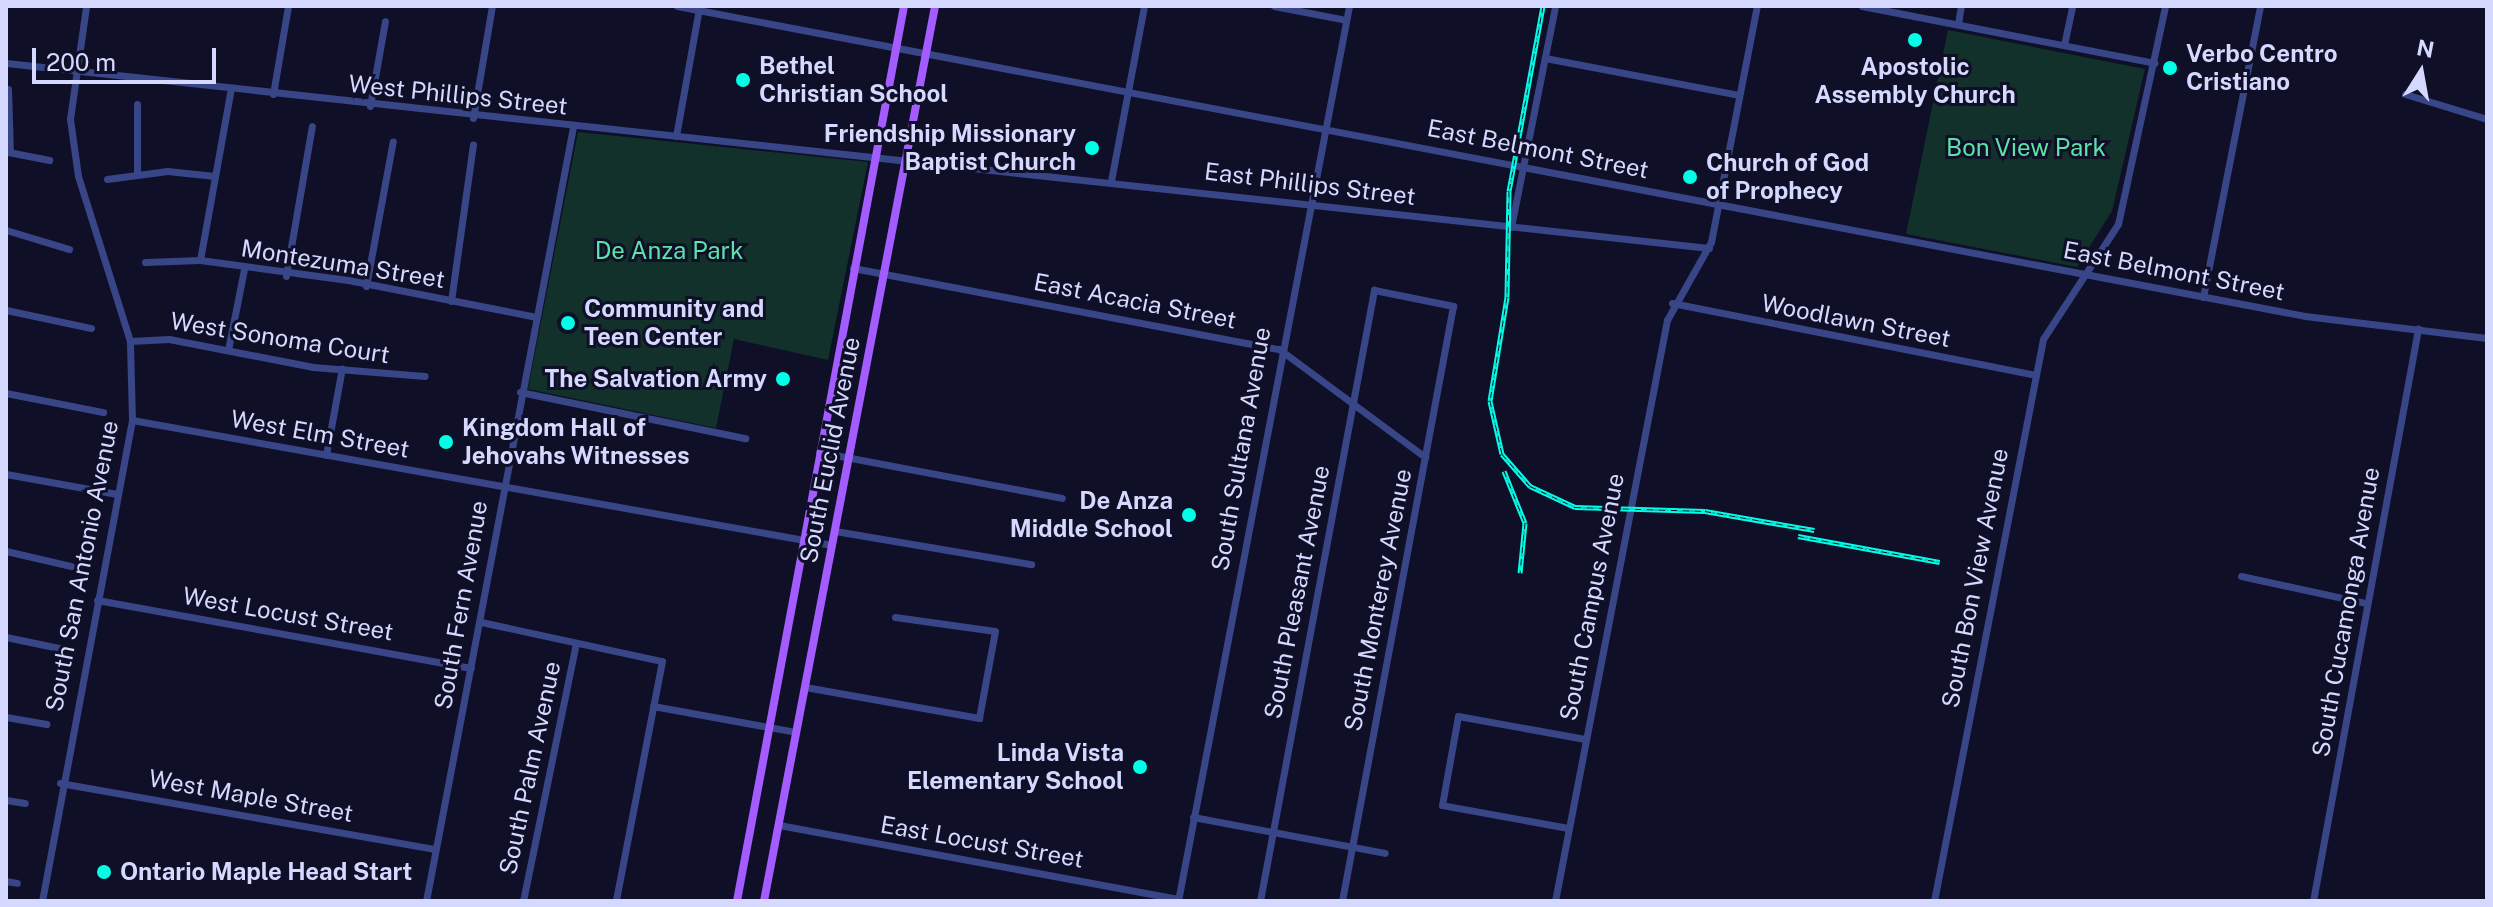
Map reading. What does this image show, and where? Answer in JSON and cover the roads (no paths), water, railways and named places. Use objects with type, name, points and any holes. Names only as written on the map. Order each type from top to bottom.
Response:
[{"type":"main road","name":"South Euclid Avenue","points":[[737,901],[802,539],[904,6]]},
{"type":"main road","name":"South Euclid Avenue","points":[[764,901],[935,6]]},
{"type":"street","name":"South San Antonio Avenue","points":[[42,901],[60,783],[132,420],[130,341],[78,176],[70,119],[73,70],[86,6]]},
{"type":"street","points":[[273,94],[288,6]]},
{"type":"street","points":[[473,118],[492,6]]},
{"type":"street","name":"East Belmont Street","points":[[677,6],[2203,297],[2487,338]]},
{"type":"street","points":[[1111,181],[1144,6]]},
{"type":"street","points":[[1274,6],[1346,20]]},
{"type":"street","name":"South Sultana Avenue","points":[[1178,900],[1279,349],[1311,205],[1349,6]]},
{"type":"street","points":[[1511,227],[1555,6]]},
{"type":"street","points":[[1672,303],[1709,248],[1757,6]]},
{"type":"street","points":[[1862,6],[2154,63]]},
{"type":"street","points":[[1958,24],[1961,6]]},
{"type":"street","points":[[2064,45],[2072,6]]},
{"type":"street","name":"South Bon View Avenue","points":[[1934,901],[2043,339],[2118,224],[2165,6]]},
{"type":"street","points":[[2203,297],[2260,6]]},
{"type":"street","points":[[676,136],[699,8]]},
{"type":"street","points":[[370,106],[385,21]]},
{"type":"street","points":[[1545,58],[1739,95]]},
{"type":"street","name":"West Phillips Street","points":[[6,63],[473,118],[906,158]]},
{"type":"street","points":[[200,260],[231,88]]},
{"type":"street","points":[[8,89],[8,152],[49,160]]},
{"type":"street","points":[[2405,94],[2487,119]]},
{"type":"street","points":[[137,104],[137,174]]},
{"type":"street","points":[[286,276],[312,126]]},
{"type":"street","name":"South Fern Avenue","points":[[426,901],[481,622],[520,392],[573,127]]},
{"type":"street","points":[[366,286],[393,141]]},
{"type":"street","points":[[451,301],[473,145]]},
{"type":"street","name":"East Phillips Street","points":[[906,158],[1709,248]]},
{"type":"street","points":[[107,179],[137,174],[215,176]]},
{"type":"street","points":[[6,230],[69,249]]},
{"type":"street","name":"Montezuma Street","points":[[145,262],[200,260],[536,317]]},
{"type":"street","name":"East Acacia Street","points":[[853,268],[1279,349],[1425,457]]},
{"type":"street","points":[[228,350],[244,269]]},
{"type":"street","name":"South Monterey Avenue","points":[[1342,901],[1453,306],[1374,290]]},
{"type":"street","name":"South Pleasant Avenue","points":[[1260,901],[1374,290]]},
{"type":"street","name":"Woodlawn Street","points":[[1672,303],[2034,375]]},
{"type":"street","name":"South Campus Avenue","points":[[1555,901],[1672,303]]},
{"type":"street","points":[[6,310],[91,328]]},
{"type":"street","name":"South Cucamonga Avenue","points":[[2313,901],[2418,329]]},
{"type":"street","name":"West Sonoma Court","points":[[130,341],[169,339],[342,368],[425,376]]},
{"type":"street","points":[[326,455],[342,368]]},
{"type":"street","points":[[520,392],[745,438]]},
{"type":"street","points":[[6,393],[103,412]]},
{"type":"street","name":"West Elm Street","points":[[132,420],[832,545]]},
{"type":"street","points":[[819,452],[1062,498]]},
{"type":"street","points":[[6,474],[117,494]]},
{"type":"street","points":[[835,531],[1031,564]]},
{"type":"street","points":[[6,551],[71,566]]},
{"type":"street","points":[[2241,576],[2366,603]]},
{"type":"street","name":"West Locust Street","points":[[97,600],[471,668]]},
{"type":"street","points":[[805,687],[979,718],[995,631],[895,617]]},
{"type":"street","points":[[481,622],[662,661],[616,901]]},
{"type":"street","points":[[6,637],[59,648]]},
{"type":"street","name":"South Palm Avenue","points":[[523,901],[576,643]]},
{"type":"street","points":[[653,706],[796,732]]},
{"type":"street","points":[[1568,828],[1442,805],[1458,716],[1585,739]]},
{"type":"street","points":[[6,717],[46,724]]},
{"type":"street","name":"West Maple Street","points":[[60,783],[435,849]]},
{"type":"street","points":[[6,800],[25,803]]},
{"type":"street","points":[[1193,817],[1385,853]]},
{"type":"street","name":"East Locust Street","points":[[779,825],[1178,900]]},
{"type":"street","points":[[6,881],[17,883]]},
{"type":"railway","points":[[1543,6],[1509,191],[1507,297],[1490,401],[1502,454],[1530,486],[1575,507],[1705,511],[1814,530]]},
{"type":"railway","points":[[1504,471],[1525,523],[1520,573]]},
{"type":"railway","points":[[1798,536],[1940,562]]},
{"type":"place","name":"Apostolic Assembly Church","points":[[1915,40]]},
{"type":"place","name":"Verbo Centro Cristiano","points":[[2170,68]]},
{"type":"place","name":"Bethel Christian School","points":[[743,80]]},
{"type":"place","name":"Friendship Missionary Baptist Church","points":[[1092,148]]},
{"type":"place","name":"Church of God of Prophecy","points":[[1690,177]]},
{"type":"place","name":"Community and Teen Center","points":[[568,323]]},
{"type":"place","name":"The Salvation Army","points":[[783,379]]},
{"type":"place","name":"Kingdom Hall of Jehovahs Witnesses","points":[[446,442]]},
{"type":"place","name":"De Anza Middle School","points":[[1189,515]]},
{"type":"place","name":"Linda Vista Elementary School","points":[[1140,767]]},
{"type":"place","name":"Ontario Maple Head Start","points":[[104,872]]},
{"type":"park label","name":"Bon View Park","points":[[2026,148]]},
{"type":"park label","name":"De Anza Park","points":[[669,251]]}]
